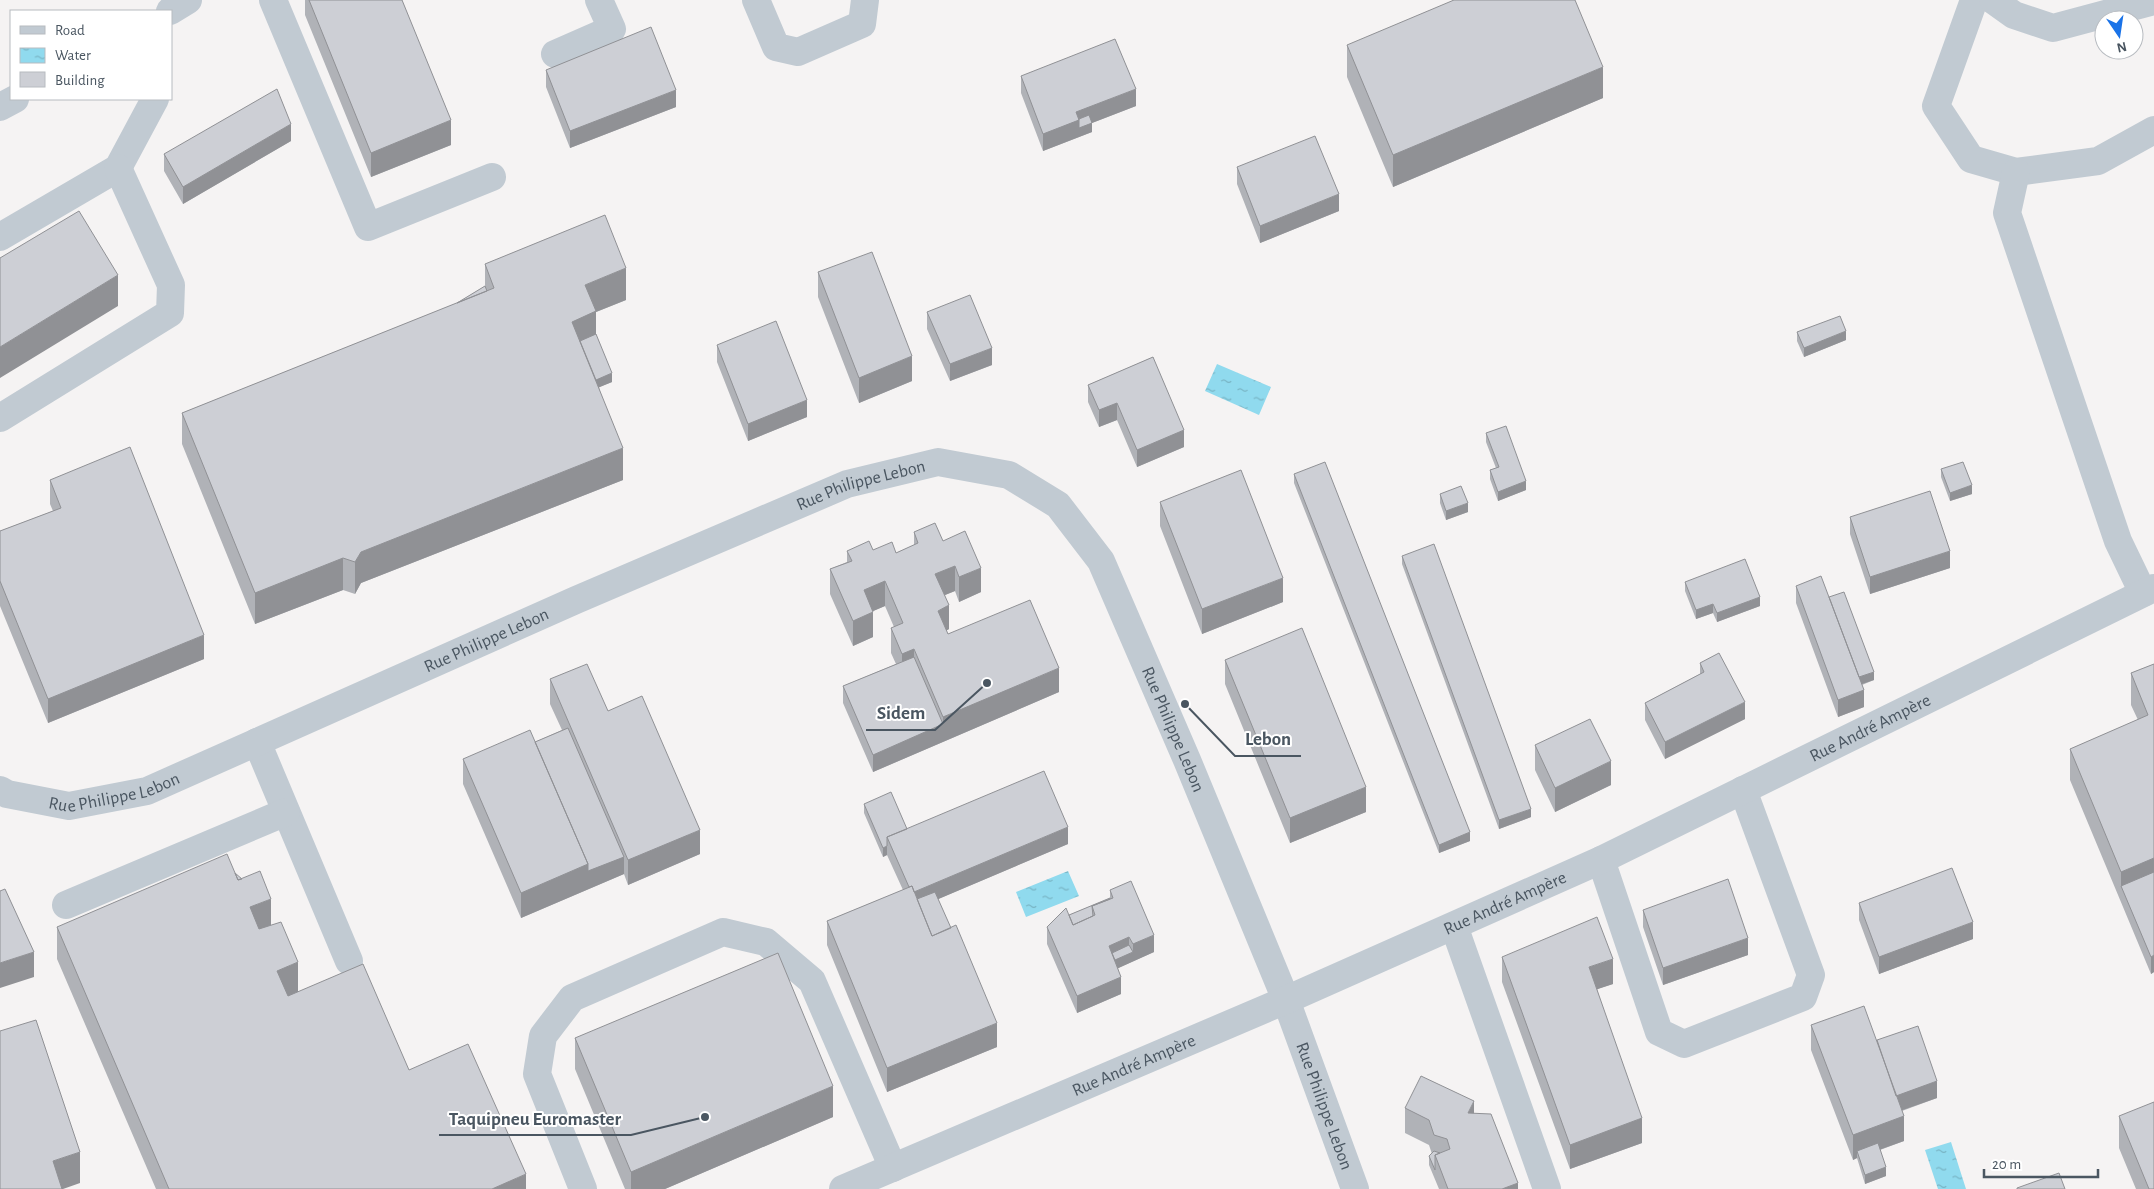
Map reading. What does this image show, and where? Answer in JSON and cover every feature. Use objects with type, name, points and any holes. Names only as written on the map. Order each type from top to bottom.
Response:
[{"type":"street","points":[[172,10],[188,0]]},
{"type":"street","points":[[273,0],[368,227],[492,177]]},
{"type":"street","points":[[555,54],[612,29],[599,0]]},
{"type":"street","points":[[756,0],[776,47],[798,52],[862,24],[865,0]]},
{"type":"street","points":[[1974,0],[1936,106],[1970,159],[2016,172],[2098,160],[2154,130]]},
{"type":"street","points":[[1993,0],[2014,15],[2053,28],[2154,1]]},
{"type":"street","points":[[0,107],[13,100]]},
{"type":"street","points":[[0,237],[118,168],[154,100]]},
{"type":"street","points":[[0,418],[170,313],[171,284],[118,168]]},
{"type":"street","points":[[2016,172],[2006,214],[2118,541],[2148,590]]},
{"type":"street","name":"Rue Philippe Lebon","points":[[0,790],[7,794],[70,806],[147,791],[576,600],[846,484],[938,462],[1009,475],[1058,505],[1101,561],[1187,760],[1286,1000],[1355,1189]]},
{"type":"street","name":"Rue André Ampère","points":[[843,1189],[1286,1000],[1601,860],[2148,590]]},
{"type":"street","points":[[257,742],[349,961]]},
{"type":"street","points":[[1601,860],[1660,1032],[1684,1044],[1803,997],[1811,975],[1743,790]]},
{"type":"street","points":[[66,905],[286,812]]},
{"type":"street","points":[[1454,926],[1548,1189]]},
{"type":"street","points":[[583,1189],[537,1074],[542,1036],[572,998],[723,932],[766,942],[812,981],[893,1168]]},
{"type":"water","points":[[1217,364],[1271,387],[1259,415],[1205,391]]},
{"type":"water","points":[[1068,871],[1079,896],[1026,917],[1016,892]]},
{"type":"water","points":[[1951,1142],[1966,1189],[1938,1189],[1925,1150]]},
{"type":"building","points":[[309,0],[402,0],[451,120],[371,153]]},
{"type":"building","points":[[1454,0],[1575,0],[1603,67],[1393,155],[1347,45]]},
{"type":"building","points":[[651,27],[676,90],[570,131],[546,70]]},
{"type":"building","points":[[1115,39],[1136,89],[1076,112],[1079,120],[1043,134],[1021,76]]},
{"type":"building","points":[[277,89],[291,124],[183,187],[164,154]]},
{"type":"building","points":[[1089,115],[1092,123],[1079,128],[1079,119]]},
{"type":"building","points":[[1315,136],[1339,194],[1260,226],[1237,167]]},
{"type":"building","points":[[79,211],[118,275],[0,347],[0,258]]},
{"type":"building","points":[[605,215],[626,268],[585,285],[596,311],[572,322],[623,448],[361,552],[355,562],[343,558],[255,593],[182,413],[494,288],[485,264]]},
{"type":"building","points":[[872,252],[912,356],[859,378],[818,272]]},
{"type":"building","points":[[485,286],[487,291],[457,303]]},
{"type":"building","points":[[970,295],[992,348],[950,364],[927,312]]},
{"type":"building","points":[[1840,316],[1846,331],[1804,348],[1797,332]]},
{"type":"building","points":[[776,321],[807,400],[748,424],[717,345]]},
{"type":"building","points":[[596,334],[612,373],[596,380],[580,341]]},
{"type":"building","points":[[1153,357],[1184,430],[1137,450],[1117,403],[1099,410],[1088,385]]},
{"type":"building","points":[[1506,426],[1526,481],[1498,492],[1490,470],[1499,467],[1486,433]]},
{"type":"building","points":[[130,447],[204,635],[48,699],[0,581],[0,531],[61,508],[50,480]]},
{"type":"building","points":[[1325,462],[1470,832],[1439,845],[1294,474]]},
{"type":"building","points":[[1963,462],[1972,485],[1950,493],[1941,469]]},
{"type":"building","points":[[1241,470],[1283,578],[1202,609],[1160,502]]},
{"type":"building","points":[[1461,486],[1468,503],[1446,511],[1440,494]]},
{"type":"building","points":[[1930,491],[1950,551],[1870,577],[1850,517]]},
{"type":"building","points":[[935,523],[943,541],[965,531],[981,568],[959,577],[955,566],[935,574],[949,605],[938,611],[948,634],[1030,600],[1059,668],[943,717],[914,649],[902,654],[891,628],[903,623],[885,581],[864,590],[873,612],[853,621],[830,569],[852,561],[847,551],[869,541],[873,550],[892,542],[896,553],[918,543],[914,532]]},
{"type":"building","points":[[1434,544],[1531,809],[1499,820],[1402,556]]},
{"type":"building","points":[[1745,559],[1760,597],[1717,613],[1713,604],[1696,610],[1685,582]]},
{"type":"building","points":[[1821,576],[1864,690],[1838,700],[1796,586]]},
{"type":"building","points":[[1844,592],[1874,672],[1859,677],[1829,597]]},
{"type":"building","points":[[1302,628],[1366,787],[1290,818],[1225,660]]},
{"type":"building","points":[[1719,653],[1745,702],[1665,742],[1645,703],[1704,672],[1700,663]]},
{"type":"building","points":[[914,657],[943,724],[873,755],[843,686]]},
{"type":"building","points":[[587,664],[608,711],[642,696],[700,830],[628,860],[550,679]]},
{"type":"building","points":[[2154,664],[2154,858],[2121,872],[2070,749],[2148,715],[2131,673]]},
{"type":"building","points":[[1590,719],[1611,761],[1555,788],[1535,745]]},
{"type":"building","points":[[568,728],[624,857],[588,871],[588,864],[535,742]]},
{"type":"building","points":[[530,730],[588,864],[521,893],[463,759]]},
{"type":"building","points":[[1044,771],[1068,827],[914,892],[912,886],[909,887],[887,837]]},
{"type":"building","points":[[891,792],[907,829],[887,837],[887,846],[883,848],[864,804]]},
{"type":"building","points":[[227,854],[238,880],[260,871],[271,899],[250,907],[259,929],[281,922],[298,962],[277,971],[288,996],[363,964],[409,1070],[468,1044],[526,1174],[492,1189],[169,1189],[57,927]]},
{"type":"building","points":[[1952,868],[1973,922],[1879,957],[1859,903]]},
{"type":"building","points":[[2154,872],[2154,955],[2151,957],[2121,886]]},
{"type":"building","points":[[1728,879],[1748,938],[1663,968],[1643,910]]},
{"type":"building","points":[[1131,881],[1154,935],[1133,944],[1129,937],[1109,946],[1121,977],[1077,996],[1047,927],[1066,908],[1073,925],[1095,915],[1092,906],[1113,898],[1110,890]]},
{"type":"building","points":[[912,886],[932,936],[956,925],[997,1023],[887,1068],[827,921]]},
{"type":"building","points":[[5,889],[34,952],[0,963],[0,891]]},
{"type":"building","points":[[935,892],[951,928],[932,936],[917,899]]},
{"type":"building","points":[[1110,898],[1092,906],[1093,916],[1073,925],[1069,915]]},
{"type":"building","points":[[1597,917],[1613,959],[1589,967],[1642,1118],[1570,1145],[1502,957]]},
{"type":"building","points":[[1129,945],[1133,952],[1115,960],[1112,953]]},
{"type":"building","points":[[778,953],[833,1086],[631,1172],[575,1038]]},
{"type":"building","points":[[1864,1006],[1904,1116],[1853,1135],[1811,1025]]},
{"type":"building","points":[[36,1020],[80,1152],[53,1161],[62,1189],[0,1189],[0,1031]]},
{"type":"building","points":[[1918,1026],[1937,1081],[1896,1096],[1877,1040]]},
{"type":"building","points":[[1421,1076],[1474,1101],[1468,1113],[1491,1114],[1518,1183],[1502,1189],[1448,1189],[1435,1155],[1450,1149],[1447,1139],[1434,1135],[1429,1120],[1405,1108]]},
{"type":"building","points":[[2154,1102],[2154,1189],[2149,1189],[2119,1116]]},
{"type":"building","points":[[1878,1143],[1886,1167],[1865,1175],[1857,1151]]},
{"type":"building","points":[[1434,1151],[1440,1153],[1435,1155],[1435,1170],[1429,1156]]},
{"type":"building","points":[[2059,1173],[2065,1189],[2017,1189],[2017,1188]]},
{"type":"place","name":"Sidem","points":[[987,683]]},
{"type":"place","name":"Lebon","points":[[1185,704]]},
{"type":"place","name":"Taquipneu Euromaster","points":[[705,1117]]}]
